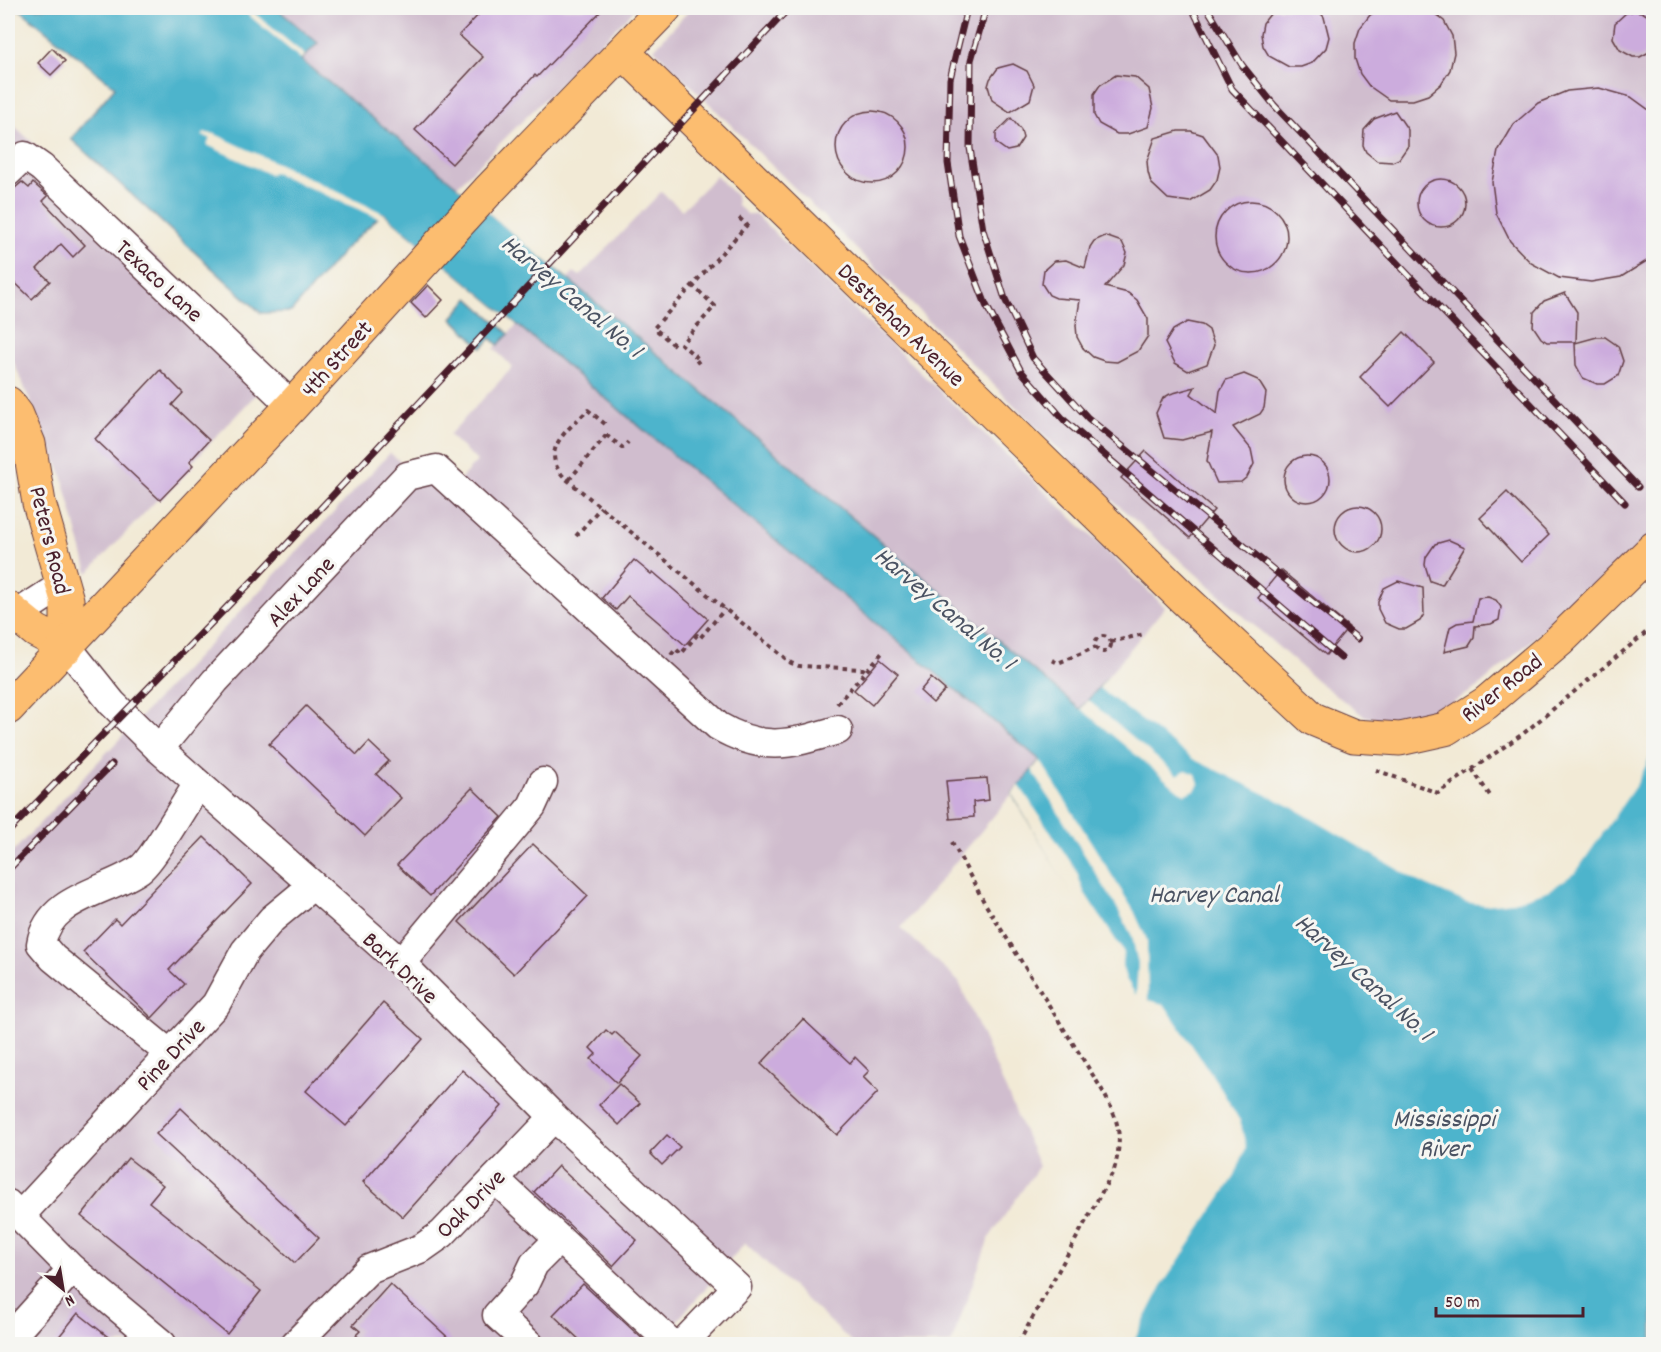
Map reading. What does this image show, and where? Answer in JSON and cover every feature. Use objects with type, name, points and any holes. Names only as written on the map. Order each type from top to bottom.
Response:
[{"type":"main road","name":"4th Street","points":[[8,708],[292,406],[488,191],[665,8]]},
{"type":"main road","name":"Destrehan Avenue","points":[[623,52],[1181,596]]},
{"type":"main road","name":"Peters Road","points":[[8,403],[17,415],[29,444],[39,503],[67,600],[67,647]]},
{"type":"main road","name":"River Road","points":[[1181,596],[1313,719],[1354,736],[1400,739],[1445,729],[1486,703],[1559,641],[1653,548]]},
{"type":"main road","points":[[12,612],[36,632],[67,647]]},
{"type":"street","name":"Texaco Lane","points":[[16,164],[50,176],[292,406]]},
{"type":"street","name":"Alex Lane","points":[[159,750],[215,681],[407,476],[436,469],[456,484],[658,670]]},
{"type":"street","points":[[12,612],[62,585]]},
{"type":"street","name":"Bark Drive","points":[[67,647],[112,703],[159,750],[401,963],[554,1117],[737,1287],[682,1344]]},
{"type":"street","points":[[658,670],[718,726],[740,739],[765,745],[790,744],[837,717]]},
{"type":"street","points":[[401,963],[532,806],[543,782]]},
{"type":"street","points":[[170,1054],[52,958],[41,944],[44,927],[71,902],[142,868],[198,784]]},
{"type":"street","name":"Pine Drive","points":[[14,1210],[170,1054],[216,1004],[245,951],[272,920],[312,886]]},
{"type":"street","name":"Oak Drive","points":[[295,1344],[369,1269],[422,1248],[442,1234],[554,1117]]},
{"type":"street","points":[[495,1179],[672,1344]]},
{"type":"street","points":[[14,1210],[72,1269],[162,1344]]},
{"type":"street","points":[[529,1344],[497,1315],[524,1285],[534,1264],[559,1239]]},
{"type":"street","points":[[8,1340],[72,1269]]},
{"type":"path","points":[[674,345],[654,328],[747,225],[738,217]]},
{"type":"path","points":[[692,285],[715,306],[681,344],[700,360],[696,363]]},
{"type":"path","points":[[605,424],[588,410],[554,448],[555,466],[569,480],[792,663],[866,672]]},
{"type":"path","points":[[569,480],[607,434],[623,448],[628,442]]},
{"type":"path","points":[[576,537],[602,507]]},
{"type":"path","points":[[658,670],[676,649],[681,654],[697,635],[700,638],[725,609]]},
{"type":"path","points":[[1376,770],[1438,793],[1524,733],[1653,626]]},
{"type":"path","points":[[1111,642],[1144,634]]},
{"type":"path","points":[[1101,636],[1109,638],[1111,642],[1110,647],[1104,652],[1096,647],[1095,641],[1101,636]]},
{"type":"path","points":[[1052,660],[1058,663],[1096,647]]},
{"type":"path","points":[[837,717],[866,672],[882,653]]},
{"type":"path","points":[[1472,769],[1491,797]]},
{"type":"path","points":[[952,842],[984,902],[1101,1088],[1115,1114],[1120,1135],[1120,1149],[1114,1170],[1018,1344]]},
{"type":"shaded area","points":[[276,8],[636,8],[457,186],[301,59],[318,43]]},
{"type":"shaded area","points":[[691,8],[1653,8],[1653,534],[1477,688],[1437,711],[1391,722],[1364,716],[1317,681],[1094,484],[654,49]]},
{"type":"shaded area","points":[[8,120],[278,371],[88,573],[62,475],[8,354]]},
{"type":"shaded area","points":[[716,176],[736,196],[737,205],[747,214],[755,214],[1165,607],[1081,709],[568,278],[574,272],[580,276],[661,192],[682,210]]},
{"type":"shaded area","points":[[517,325],[1040,760],[901,928],[959,982],[1039,1166],[989,1238],[951,1344],[854,1344],[745,1243],[657,1344],[8,1344],[8,857],[390,453],[444,497],[477,461],[449,435],[513,367],[494,349]]},
{"type":"water","points":[[18,8],[276,8],[318,43],[301,60],[457,186],[1080,709],[1107,678],[1198,749],[1409,855],[1488,887],[1574,852],[1618,798],[1653,737],[1653,1344],[1115,1344],[1219,1194],[1235,1139],[1205,1084],[1148,1000],[1124,993],[1110,956],[1012,794],[1040,760],[383,213],[346,248],[291,312],[261,313],[71,139],[115,87]]},
{"type":"water","points":[[469,298],[509,334],[498,345],[491,338],[482,348],[452,318]]},
{"type":"pier","points":[[240,8],[248,8],[305,55],[301,59]]},
{"type":"pier","points":[[205,133],[215,134],[383,213],[517,325],[515,327],[383,217],[381,219],[273,172],[271,175],[207,145],[210,138],[202,136]]},
{"type":"pier","points":[[459,184],[570,276],[568,278],[527,246],[457,186]]},
{"type":"pier","points":[[1108,676],[1200,747],[1410,853],[1488,884],[1572,850],[1616,797],[1653,734],[1653,750],[1638,782],[1576,872],[1550,890],[1513,902],[1485,905],[1465,902],[1419,882],[1292,807],[1193,759],[1099,688]]},
{"type":"pier","points":[[1088,700],[1177,775],[1186,770],[1196,774],[1199,784],[1195,790],[1185,794],[1179,791],[1081,709]]},
{"type":"pier","points":[[1040,760],[1134,911],[1147,940],[1148,1000],[1164,1004],[1218,1084],[1240,1121],[1246,1147],[1235,1176],[1163,1284],[1132,1344],[1112,1344],[1131,1308],[1173,1246],[1216,1193],[1231,1140],[1202,1086],[1146,1002],[1121,994],[1108,957],[1012,794],[1019,785],[1076,870],[1084,892],[1123,951],[1122,966],[1126,979],[1136,995],[1138,964],[1132,936],[1115,904],[1032,770]]},
{"type":"building","points":[[485,8],[604,8],[537,77],[535,75],[452,164],[415,130],[483,57],[459,35]]},
{"type":"building","points":[[1275,8],[1316,8],[1324,17],[1329,37],[1326,48],[1312,63],[1301,67],[1289,67],[1269,56],[1263,46],[1261,34],[1263,23]]},
{"type":"building","points":[[1381,8],[1427,8],[1444,21],[1452,36],[1454,53],[1450,70],[1441,84],[1428,95],[1413,100],[1389,100],[1369,86],[1360,74],[1355,59],[1355,43],[1360,28],[1370,15]]},
{"type":"building","points":[[1642,12],[1653,19],[1653,50],[1640,57],[1633,57],[1620,50],[1613,38],[1615,23],[1626,13]]},
{"type":"building","points":[[52,48],[65,61],[51,75],[38,63]]},
{"type":"building","points":[[1013,64],[1027,71],[1034,85],[1030,100],[1010,112],[992,100],[988,86],[998,68]]},
{"type":"building","points":[[1116,75],[1135,77],[1149,89],[1153,108],[1148,127],[1128,134],[1117,134],[1099,124],[1094,115],[1094,94],[1100,85]]},
{"type":"building","points":[[1599,88],[1631,97],[1653,113],[1653,257],[1621,277],[1591,282],[1559,278],[1531,263],[1510,241],[1496,213],[1492,182],[1498,151],[1514,124],[1538,103],[1567,91]]},
{"type":"building","points":[[872,111],[892,117],[902,127],[908,147],[902,167],[892,177],[872,183],[852,177],[842,167],[836,147],[842,127],[852,117]]},
{"type":"building","points":[[1395,111],[1408,130],[1408,146],[1399,159],[1392,162],[1377,161],[1366,152],[1363,145],[1364,130],[1374,119]]},
{"type":"building","points":[[1011,118],[1021,130],[1023,138],[1016,149],[1007,151],[996,143],[996,133]]},
{"type":"building","points":[[1178,131],[1191,131],[1203,135],[1218,155],[1220,167],[1217,180],[1210,190],[1190,202],[1168,199],[1151,183],[1148,172],[1147,161],[1155,138]]},
{"type":"building","points":[[1441,179],[1458,186],[1465,203],[1458,220],[1441,227],[1424,220],[1417,203],[1424,186]]},
{"type":"building","points":[[22,182],[29,188],[33,183],[48,196],[43,201],[85,245],[73,257],[61,244],[37,269],[50,281],[32,299],[8,276],[8,194]]},
{"type":"building","points":[[1251,201],[1271,207],[1281,217],[1287,237],[1281,257],[1271,267],[1251,273],[1231,267],[1221,257],[1215,237],[1221,217],[1231,207]]},
{"type":"building","points":[[1105,236],[1122,242],[1127,253],[1124,265],[1105,287],[1128,293],[1137,300],[1148,319],[1148,336],[1138,351],[1117,362],[1093,357],[1083,348],[1077,337],[1076,325],[1080,300],[1056,298],[1049,295],[1042,284],[1044,270],[1054,261],[1066,260],[1085,268],[1090,247],[1094,241]]},
{"type":"building","points":[[428,285],[443,300],[426,318],[411,303]]},
{"type":"building","points":[[1565,293],[1577,312],[1576,342],[1547,342],[1541,338],[1533,326],[1534,312],[1544,301]]},
{"type":"building","points":[[1187,322],[1202,325],[1209,330],[1214,345],[1207,364],[1188,371],[1175,363],[1165,343],[1173,330]]},
{"type":"building","points":[[1404,332],[1434,362],[1390,407],[1360,377]]},
{"type":"building","points":[[1605,337],[1618,346],[1623,361],[1618,376],[1605,384],[1597,384],[1583,378],[1576,365],[1575,343]]},
{"type":"building","points":[[160,370],[183,393],[172,405],[209,440],[189,462],[193,466],[160,500],[95,439]]},
{"type":"building","points":[[1244,374],[1258,380],[1266,393],[1264,408],[1260,414],[1233,427],[1251,449],[1254,464],[1247,477],[1241,482],[1217,483],[1207,461],[1212,432],[1182,440],[1164,438],[1156,413],[1163,398],[1195,387],[1191,394],[1217,414],[1220,391],[1226,380]]},
{"type":"building","points":[[1146,451],[1214,510],[1190,538],[1121,478]]},
{"type":"building","points":[[1307,456],[1323,463],[1330,479],[1323,495],[1307,502],[1291,495],[1284,479],[1291,463]]},
{"type":"building","points":[[1507,492],[1549,535],[1521,562],[1480,518]]},
{"type":"building","points":[[1358,506],[1367,507],[1375,512],[1380,520],[1380,538],[1375,546],[1367,551],[1358,552],[1349,551],[1341,546],[1336,538],[1335,529],[1336,520],[1341,512],[1349,507]]},
{"type":"building","points":[[1449,540],[1465,547],[1442,585],[1430,581],[1425,565],[1426,557],[1435,544]]},
{"type":"building","points":[[634,560],[651,574],[653,572],[708,619],[685,645],[628,596],[616,610],[602,598]]},
{"type":"building","points":[[1281,570],[1349,627],[1326,655],[1258,598]]},
{"type":"building","points":[[1398,581],[1423,588],[1424,614],[1420,621],[1406,629],[1399,629],[1385,623],[1378,609],[1378,602],[1384,588]]},
{"type":"building","points":[[1488,597],[1496,600],[1501,607],[1499,620],[1491,624],[1475,626],[1474,638],[1469,646],[1444,652],[1450,627],[1457,623],[1473,621],[1478,598]]},
{"type":"building","points":[[880,659],[898,674],[872,705],[854,690]]},
{"type":"building","points":[[931,678],[945,690],[933,703],[920,691]]},
{"type":"building","points":[[306,706],[357,755],[369,742],[389,761],[376,774],[401,798],[365,836],[269,744]]},
{"type":"building","points":[[987,778],[989,800],[973,802],[974,817],[950,819],[946,781]]},
{"type":"building","points":[[472,788],[502,817],[430,896],[397,865]]},
{"type":"building","points":[[204,837],[252,884],[169,970],[184,984],[152,1018],[83,952],[115,919],[120,924]]},
{"type":"building","points":[[533,844],[588,896],[514,974],[459,922]]},
{"type":"building","points":[[383,1003],[423,1039],[346,1126],[306,1091]]},
{"type":"building","points":[[803,1019],[850,1063],[855,1057],[869,1071],[863,1077],[878,1092],[837,1135],[761,1064]]},
{"type":"building","points":[[606,1030],[612,1035],[615,1032],[642,1056],[617,1083],[591,1059],[596,1054],[590,1048]]},
{"type":"building","points":[[462,1070],[502,1106],[403,1217],[363,1182]]},
{"type":"building","points":[[619,1084],[640,1103],[619,1125],[599,1105]]},
{"type":"building","points":[[181,1108],[319,1238],[295,1263],[156,1134]]},
{"type":"building","points":[[667,1135],[680,1147],[662,1165],[650,1153]]},
{"type":"building","points":[[128,1158],[163,1185],[149,1202],[261,1291],[227,1334],[81,1216]]},
{"type":"building","points":[[558,1166],[637,1240],[613,1266],[534,1192]]},
{"type":"building","points":[[390,1284],[455,1344],[366,1344],[356,1335],[360,1331],[353,1325]]},
{"type":"building","points":[[583,1284],[648,1344],[584,1344],[553,1315]]},
{"type":"building","points":[[78,1313],[117,1344],[53,1344]]},
{"type":"railway","points":[[8,832],[260,573],[789,8]]},
{"type":"railway","points":[[967,8],[950,79],[948,163],[959,236],[986,305],[1021,371],[1065,421],[1341,658]]},
{"type":"railway","points":[[986,8],[971,60],[970,148],[983,230],[1005,299],[1033,358],[1088,418],[1358,639]]},
{"type":"railway","points":[[1192,8],[1232,89],[1625,503]]},
{"type":"railway","points":[[1207,8],[1242,65],[1274,105],[1638,487]]},
{"type":"railway","points":[[8,870],[112,764]]},
{"type":"water label","name":"Harvey Canal No. 1","points":[[573,295]]},
{"type":"water label","name":"Harvey Canal No. 1","points":[[946,607]]},
{"type":"water label","name":"Harvey Canal","points":[[1214,893]]},
{"type":"water label","name":"Harvey Canal No. 1","points":[[1365,976]]},
{"type":"water label","name":"Mississippi River","points":[[1444,1132]]}]
